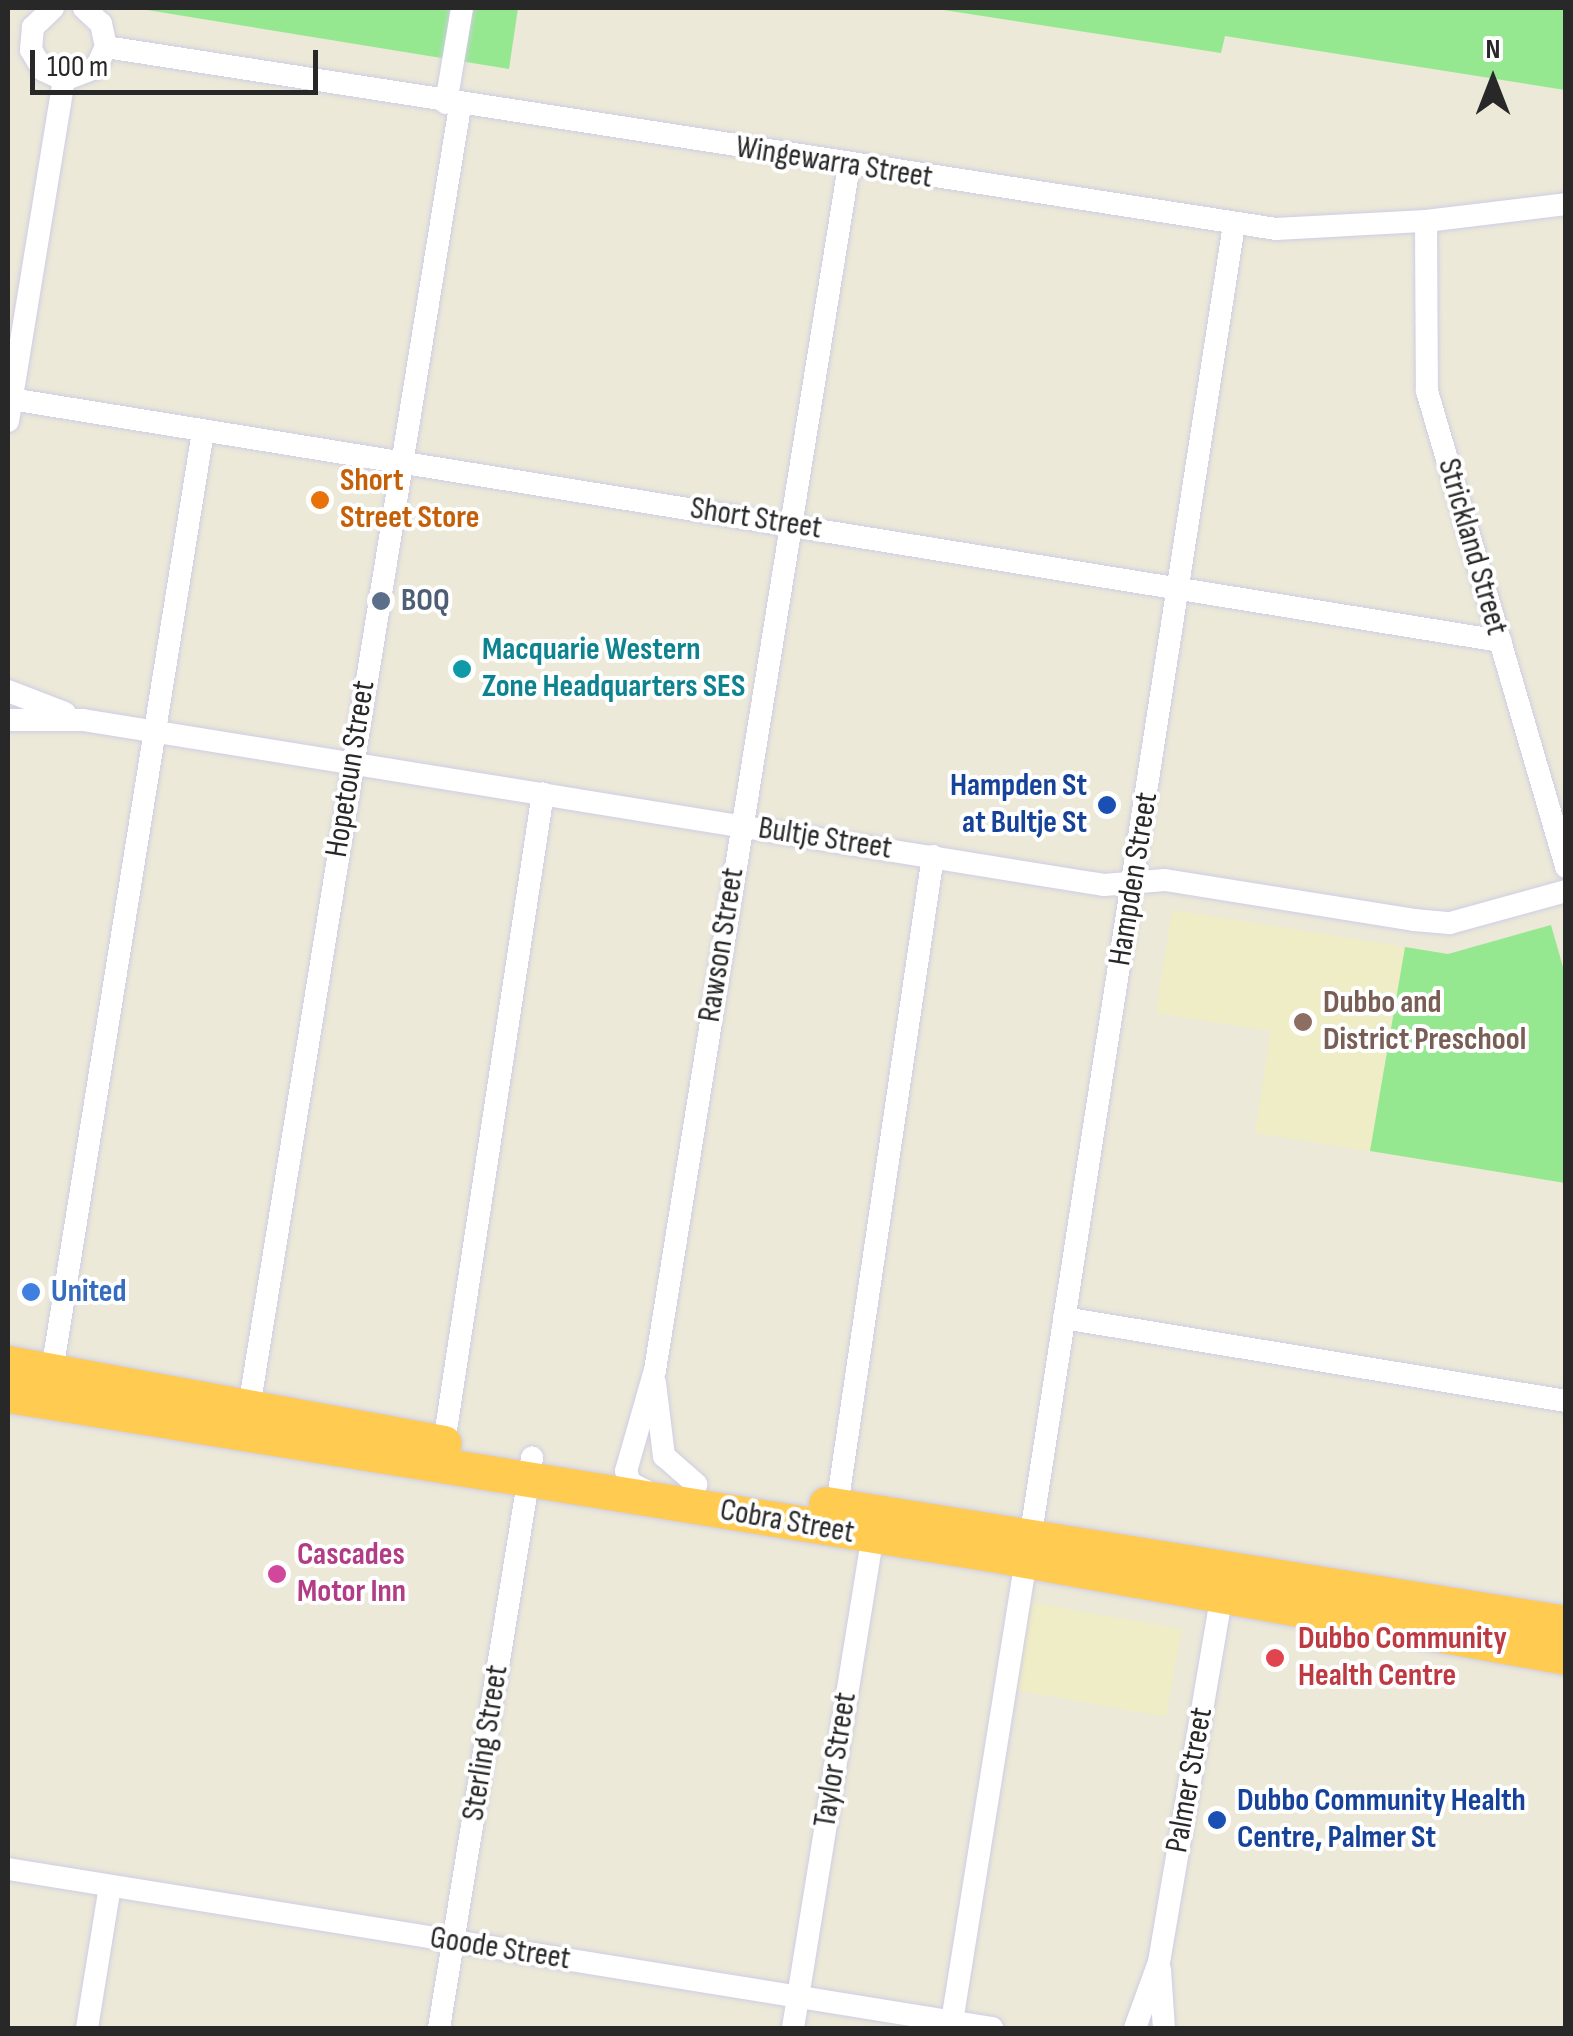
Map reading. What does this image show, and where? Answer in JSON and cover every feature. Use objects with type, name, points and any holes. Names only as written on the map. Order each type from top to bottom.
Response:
[{"type":"highway","name":"Cobra Street","points":[[8,1363],[52,1370],[247,1419],[702,1496],[873,1536],[986,1554],[1028,1547]]},
{"type":"highway","name":"Cobra Street","points":[[8,1394],[444,1443],[531,1469],[626,1471],[702,1496],[839,1507],[1162,1571],[1566,1622]]},
{"type":"highway","points":[[1162,1571],[1202,1572],[1220,1598],[1566,1657]]},
{"type":"street","points":[[53,8],[19,36],[35,61],[64,80]]},
{"type":"street","points":[[64,80],[96,68],[106,47],[101,24],[84,8]]},
{"type":"street","name":"Hopetoun Street","points":[[247,1419],[400,463],[453,105],[462,8]]},
{"type":"street","name":"Wingewarra Street","points":[[106,47],[453,105],[1234,224],[1328,229],[1426,222],[1566,204]]},
{"type":"street","points":[[9,410],[64,80]]},
{"type":"street","name":"Rawson Street","points":[[626,1471],[654,1370],[849,165]]},
{"type":"street","name":"Strickland Street","points":[[1426,222],[1426,391],[1566,867]]},
{"type":"street","name":"Hampden Street","points":[[952,2025],[1234,224]]},
{"type":"street","name":"Short Street","points":[[9,410],[203,431],[1500,642]]},
{"type":"street","points":[[52,1370],[158,732],[203,431]]},
{"type":"street","name":"Bultje Street","points":[[8,691],[83,720]]},
{"type":"street","name":"Bultje Street","points":[[8,720],[83,720],[1100,884],[1165,880],[1450,923],[1566,891]]},
{"type":"street","points":[[444,1443],[543,793]]},
{"type":"street","points":[[873,1536],[864,1520],[839,1507],[933,856]]},
{"type":"street","points":[[1064,1318],[1566,1402]]},
{"type":"street","name":"Rawson Street","points":[[654,1370],[664,1456],[702,1496]]},
{"type":"street","name":"Sterling Street","points":[[439,2028],[531,1469]]},
{"type":"street","name":"Taylor Street","points":[[793,2028],[873,1536]]},
{"type":"street","name":"Palmer Street","points":[[1135,2028],[1159,1962],[1220,1598]]},
{"type":"street","name":"Goode Street","points":[[8,1869],[798,1996],[952,2025],[992,2028]]},
{"type":"street","points":[[87,2028],[110,1886]]},
{"type":"street","name":"Palmer Street","points":[[1159,1962],[1161,2028]]},
{"type":"street","points":[[1135,2028],[1161,2028]]},
{"type":"shaded area","name":"Dubbo and District Preschool","points":[[1172,910],[1405,947],[1370,1151],[1255,1133],[1271,1031],[1156,1013]]},
{"type":"shaded area","points":[[1016,1600],[1181,1629],[1166,1717],[1001,1688]]},
{"type":"green space","points":[[135,8],[518,8],[509,69]]},
{"type":"green space","points":[[931,8],[1565,8],[1565,90],[1225,36],[1221,53]]},
{"type":"green space","points":[[1551,925],[1565,974],[1565,1183],[1370,1151],[1405,947],[1448,954]]},
{"type":"place","name":"Short Street Store","points":[[320,500]]},
{"type":"place","name":"BOQ","points":[[381,601]]},
{"type":"place","name":"Macquarie Western Zone Headquarters SES","points":[[462,669]]},
{"type":"place","name":"Hampden St at Bultje St","points":[[1107,805]]},
{"type":"place","name":"Dubbo and District Preschool","points":[[1303,1022]]},
{"type":"place","name":"United","points":[[31,1292]]},
{"type":"place","name":"Cascades Motor Inn","points":[[277,1574]]},
{"type":"place","name":"Dubbo Community Health Centre","points":[[1275,1658]]},
{"type":"place","name":"Dubbo Community Health Centre, Palmer St","points":[[1217,1820]]}]
